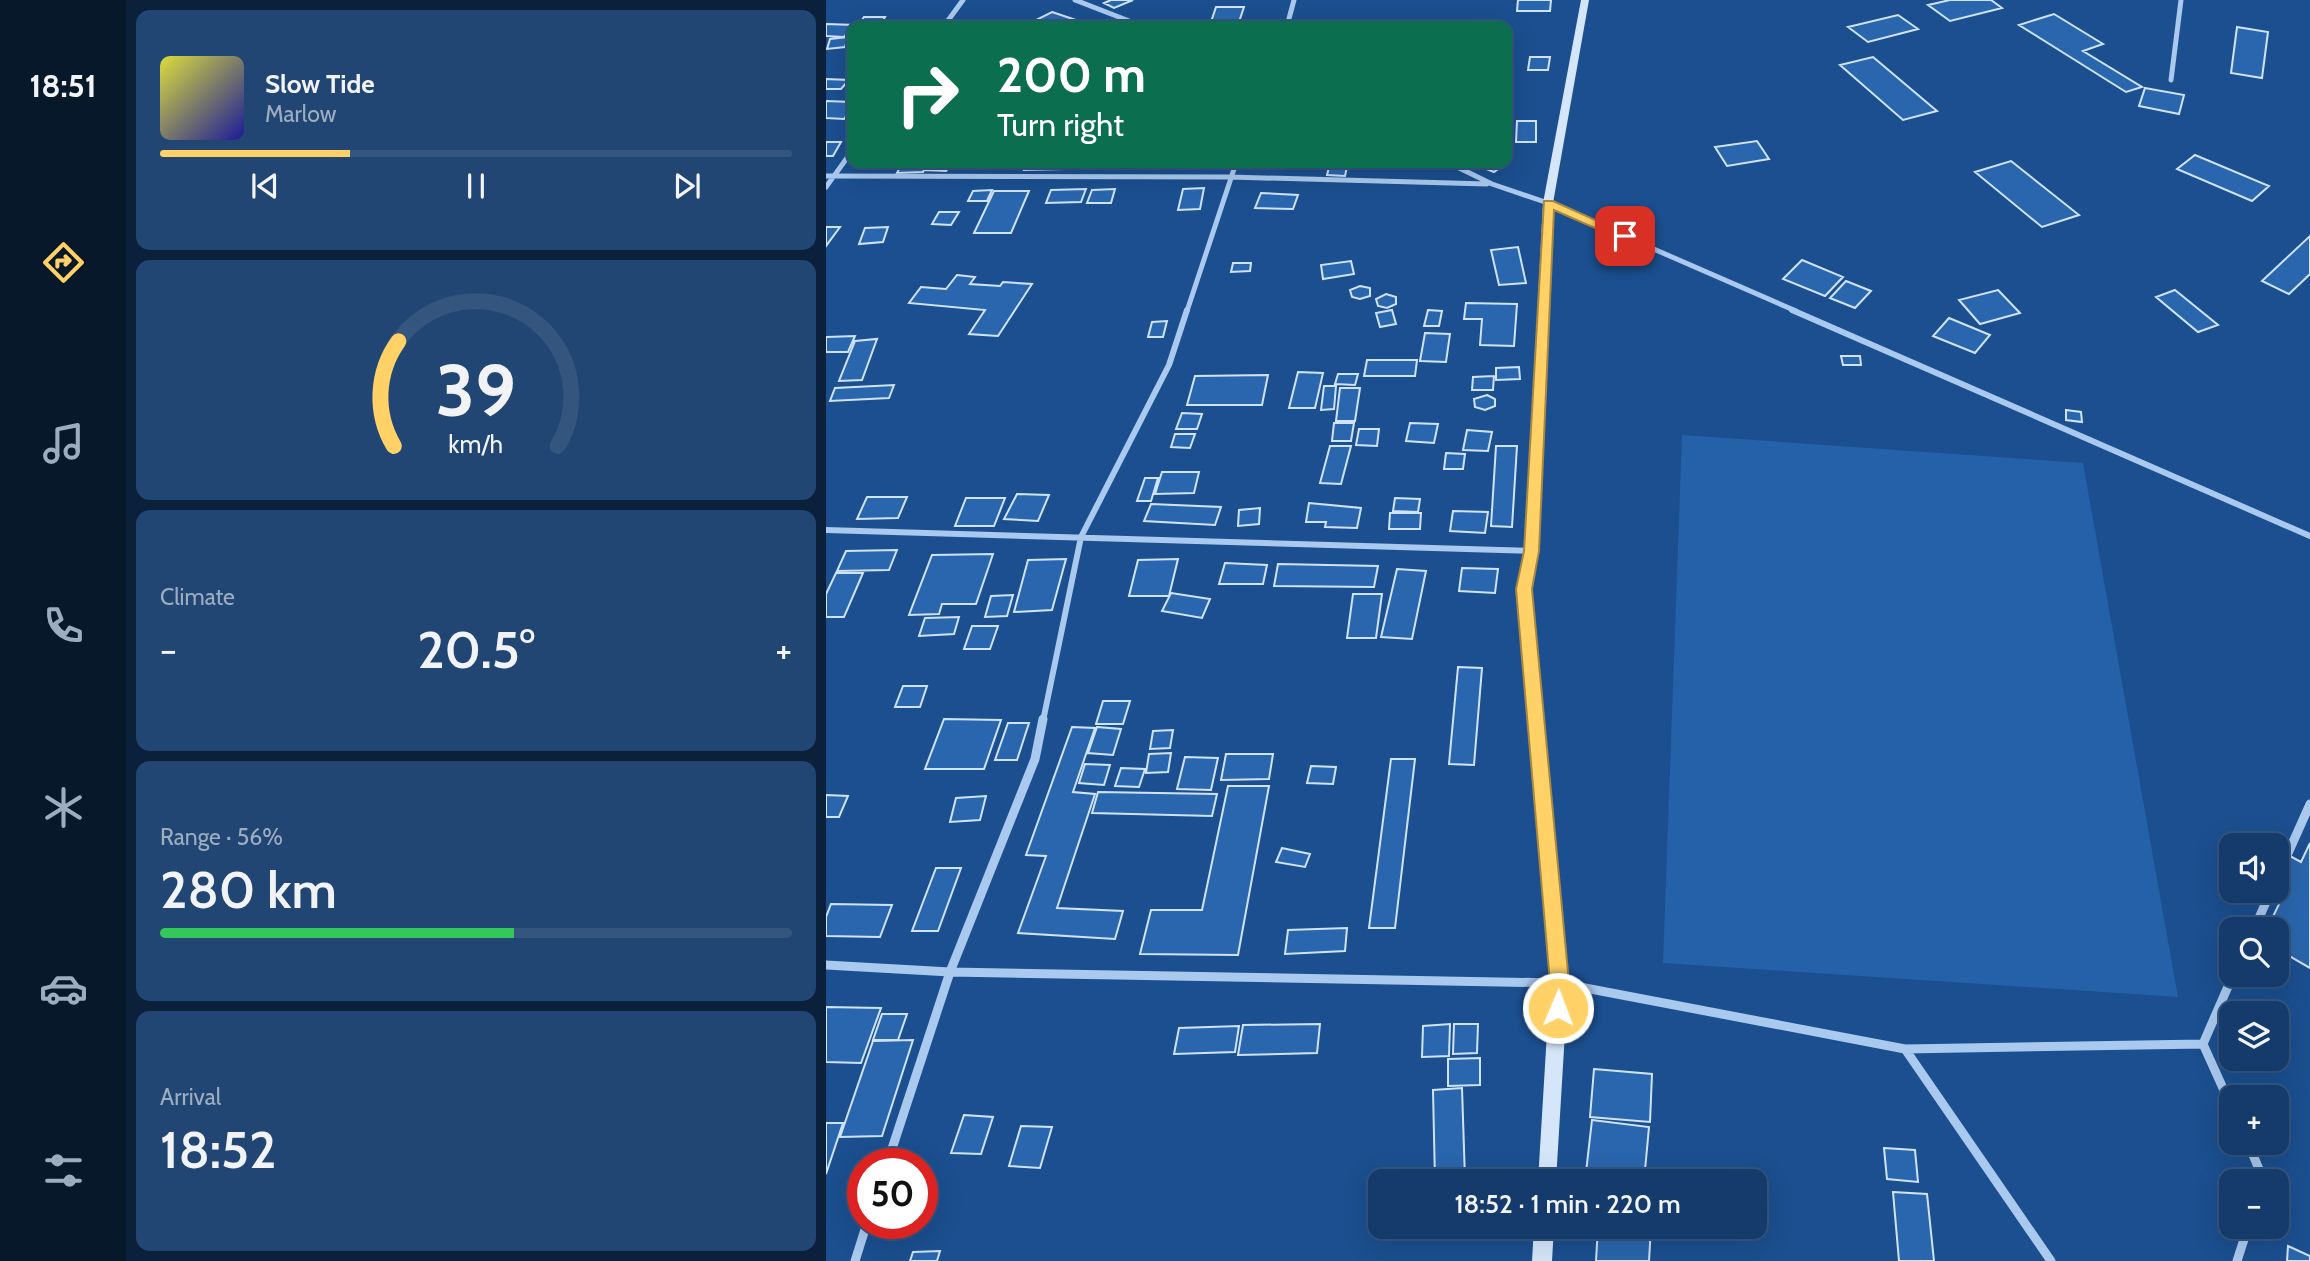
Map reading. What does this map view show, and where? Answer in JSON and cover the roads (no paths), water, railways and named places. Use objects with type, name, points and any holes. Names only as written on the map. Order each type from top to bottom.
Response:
[{"type":"main road","points":[[1548,1169],[1559,983],[1524,589],[1532,551],[1548,203],[1584,0]]},
{"type":"main road","points":[[1542,1261],[1543,1239]]},
{"type":"street","points":[[948,21],[963,0]]},
{"type":"street","points":[[1075,0],[1129,21]]},
{"type":"street","points":[[1288,21],[1294,0]]},
{"type":"street","points":[[2171,80],[2182,0]]},
{"type":"street","points":[[826,187],[847,158]]},
{"type":"street","points":[[892,1148],[950,972],[1035,759],[1081,537],[1169,365],[1234,168]]},
{"type":"street","points":[[1459,168],[1492,184],[1548,203],[2310,536]]},
{"type":"street","points":[[826,176],[1230,177],[1492,184]]},
{"type":"street","points":[[826,530],[1532,551]]},
{"type":"street","points":[[2289,851],[2310,804]]},
{"type":"street","points":[[826,965],[950,972],[1559,983],[1905,1049],[2203,1044]]},
{"type":"street","points":[[2222,1085],[2203,1044],[2228,987]]},
{"type":"street","points":[[1905,1049],[2051,1261]]},
{"type":"street","points":[[855,1261],[862,1239]]},
{"type":"street","points":[[2236,1261],[2244,1239]]}]
